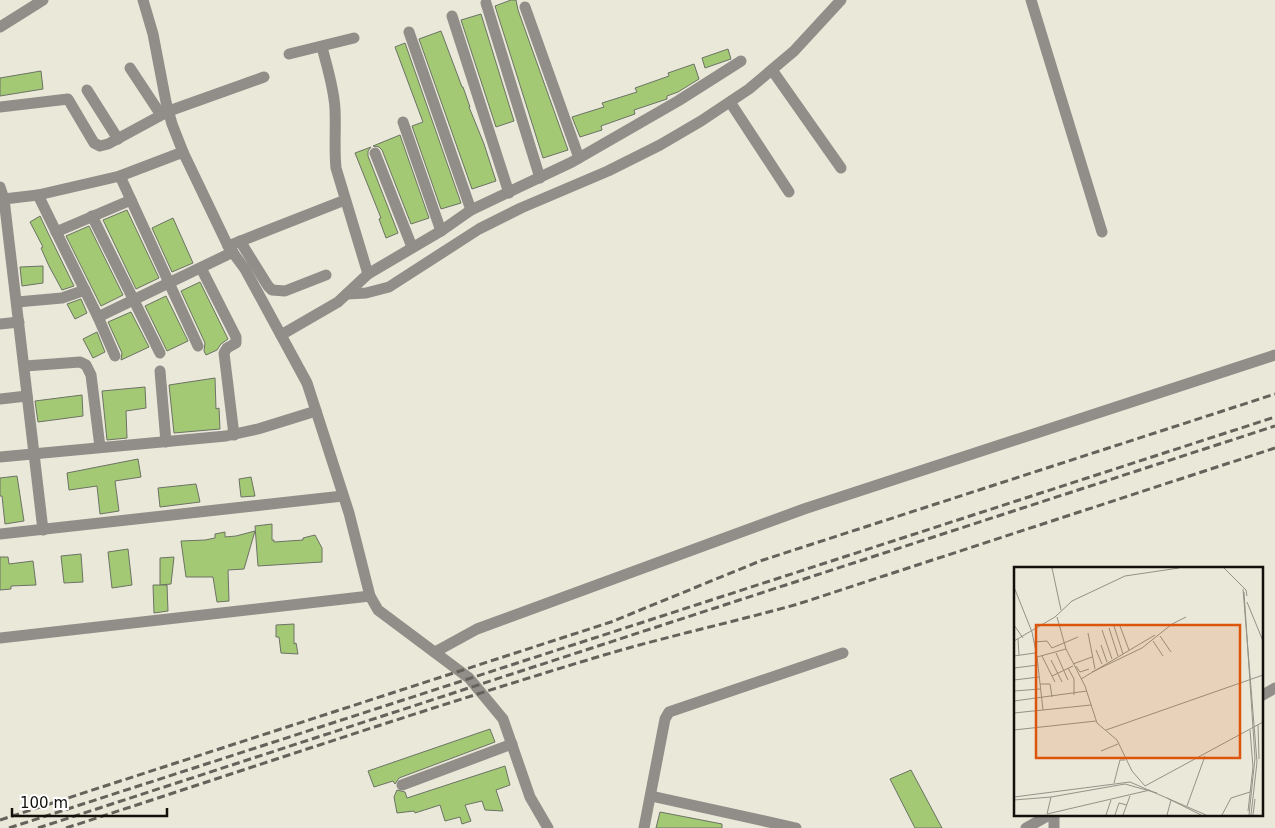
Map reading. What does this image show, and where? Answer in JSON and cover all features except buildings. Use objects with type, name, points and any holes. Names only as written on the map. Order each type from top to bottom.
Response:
[{"type":"street","points":[[0,27],[43,0]]},
{"type":"street","points":[[143,0],[153,34],[165,113]]},
{"type":"street","points":[[347,294],[366,293],[389,287],[479,228],[608,171],[660,145],[749,89],[794,50],[841,0]]},
{"type":"street","points":[[1031,0],[1102,232]]},
{"type":"street","points":[[486,3],[540,178]]},
{"type":"street","points":[[525,7],[579,158]]},
{"type":"street","points":[[452,16],[509,193]]},
{"type":"street","points":[[409,32],[471,210]]},
{"type":"street","points":[[289,54],[354,38]]},
{"type":"street","points":[[322,47],[335,107],[334,150],[336,168],[368,274]]},
{"type":"street","points":[[281,335],[338,302],[368,274],[471,210],[579,158],[678,101],[741,61]]},
{"type":"street","points":[[130,68],[165,113],[231,249],[245,269],[307,383],[343,496],[370,596],[378,610],[468,678],[503,719],[530,797],[548,828]]},
{"type":"street","points":[[772,70],[841,168]]},
{"type":"street","points":[[0,107],[66,98],[71,102],[97,145],[104,146],[165,113],[264,77]]},
{"type":"street","points":[[87,90],[118,139]]},
{"type":"street","points":[[730,102],[789,192]]},
{"type":"street","points":[[403,122],[440,231]]},
{"type":"street","points":[[4,199],[38,195],[120,176],[183,152]]},
{"type":"street","points":[[375,153],[412,247]]},
{"type":"street","points":[[120,176],[198,346]]},
{"type":"street","points":[[0,187],[4,199],[5,251],[17,302],[43,530]]},
{"type":"street","points":[[38,195],[98,316],[115,356]]},
{"type":"street","points":[[56,232],[131,200]]},
{"type":"street","points":[[98,316],[201,268],[240,241],[345,200]]},
{"type":"street","points":[[92,216],[160,353]]},
{"type":"street","points":[[240,241],[272,290],[285,291],[326,275]]},
{"type":"street","points":[[201,268],[236,337],[236,342],[227,348],[224,353],[234,434]]},
{"type":"street","points":[[17,302],[62,298],[85,290]]},
{"type":"street","points":[[0,324],[19,322]]},
{"type":"street","points":[[435,652],[477,629],[804,509],[1275,355]]},
{"type":"street","points":[[24,366],[80,362],[86,365],[91,375],[100,447]]},
{"type":"street","points":[[160,371],[166,442]]},
{"type":"street","points":[[0,399],[27,396]]},
{"type":"street","points":[[0,457],[35,452],[166,442],[234,434],[258,429],[316,411]]},
{"type":"street","points":[[0,534],[343,496]]},
{"type":"street","points":[[0,638],[370,596]]},
{"type":"street","points":[[644,828],[665,719],[669,712],[842,653]]},
{"type":"street","points":[[1262,695],[1275,688]]},
{"type":"street","points":[[402,785],[512,744]]},
{"type":"street","points":[[651,796],[796,828]]},
{"type":"street","points":[[1026,828],[1049,816]]},
{"type":"railway","points":[[0,820],[611,622],[760,561],[1275,394]]},
{"type":"railway","points":[[9,828],[1275,417]]},
{"type":"railway","points":[[38,828],[1275,426]]},
{"type":"railway","points":[[66,828],[402,718],[628,648],[798,604],[1275,448]]}]
